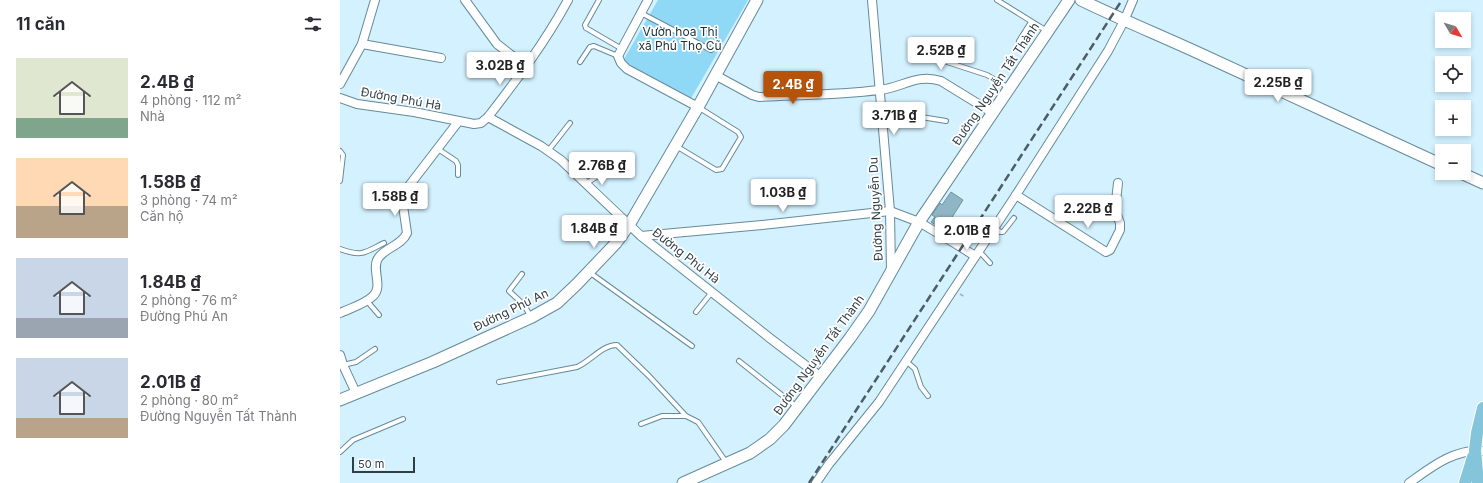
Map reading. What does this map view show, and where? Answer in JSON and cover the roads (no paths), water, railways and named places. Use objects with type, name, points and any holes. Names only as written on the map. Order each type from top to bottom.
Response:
[{"type":"main road","points":[[1478,483],[1479,451],[1477,433],[1483,408]]},
{"type":"main road","points":[[1464,483],[1479,451]]},
{"type":"street","points":[[340,84],[362,44],[375,0]]},
{"type":"street","points":[[465,0],[497,44],[527,67]]},
{"type":"street","points":[[488,117],[527,67],[553,27],[568,0]]},
{"type":"street","points":[[648,0],[618,56],[621,64],[627,69],[698,107]]},
{"type":"street","name":"Đường Phú An","points":[[340,400],[433,362],[532,317],[557,303],[616,243],[629,225],[676,146],[757,0]]},
{"type":"street","name":"Đường Nguyễn Du","points":[[872,0],[890,211],[891,273]]},
{"type":"street","name":"Đường Nguyễn Tất Thành","points":[[683,483],[750,453],[770,439],[821,377],[869,311],[919,222],[1069,0]]},
{"type":"street","points":[[1081,0],[1124,21],[1205,56],[1435,162]]},
{"type":"street","points":[[816,483],[828,464],[878,405],[1016,195],[1108,51],[1133,0]]},
{"type":"street","points":[[362,44],[441,58]]},
{"type":"street","points":[[715,75],[752,95],[759,97],[880,90],[924,78],[932,78],[941,81],[993,112]]},
{"type":"street","name":"Đường Phú Hà","points":[[340,98],[357,104],[414,112],[458,122],[474,124],[481,123],[488,117],[548,151],[561,160],[641,236],[771,340],[821,377]]},
{"type":"street","points":[[340,313],[367,300],[377,291],[376,266],[378,258],[380,255],[401,241],[407,233],[402,200],[405,190],[458,122]]},
{"type":"street","points":[[1471,178],[1483,183]]},
{"type":"street","points":[[1016,195],[1106,252],[1110,250],[1120,230],[1120,223],[1115,210],[1118,183]]},
{"type":"street","points":[[641,236],[890,211],[919,222],[956,244],[977,253]]},
{"type":"street","points":[[340,355],[342,365],[356,393]]},
{"type":"street","points":[[1409,483],[1453,455],[1479,451]]},
{"type":"lane","points":[[599,0],[585,25],[586,28],[622,49]]},
{"type":"lane","points":[[997,0],[1047,32]]},
{"type":"lane","points":[[641,13],[711,50]]},
{"type":"lane","points":[[1019,41],[1031,22]]},
{"type":"lane","points":[[580,62],[590,47],[594,46],[618,56]]},
{"type":"lane","points":[[941,60],[987,75],[1009,88]]},
{"type":"lane","points":[[676,146],[716,170],[720,170],[741,137],[738,132],[698,107]]},
{"type":"lane","points":[[882,118],[915,116],[946,121]]},
{"type":"lane","points":[[548,151],[570,123]]},
{"type":"lane","points":[[438,148],[456,161],[458,165],[458,176]]},
{"type":"lane","points":[[340,151],[344,155],[340,181]]},
{"type":"lane","points":[[585,184],[606,171],[615,158]]},
{"type":"lane","points":[[994,227],[1000,232],[1003,232],[1014,218]]},
{"type":"lane","points":[[340,249],[356,254],[363,254],[384,243]]},
{"type":"lane","points":[[977,253],[990,263]]},
{"type":"lane","points":[[589,272],[692,346]]},
{"type":"lane","points":[[522,274],[510,291],[524,305],[532,317]]},
{"type":"lane","points":[[696,312],[712,292]]},
{"type":"lane","points":[[367,300],[379,315]]},
{"type":"lane","points":[[499,382],[577,367],[611,345],[617,345],[649,376],[686,416],[698,422],[727,464]]},
{"type":"lane","points":[[342,365],[356,362],[375,349]]},
{"type":"lane","points":[[739,361],[797,407]]},
{"type":"lane","points":[[906,361],[915,369],[921,387],[928,396]]},
{"type":"lane","points":[[641,424],[662,416],[686,416]]},
{"type":"lane","points":[[340,452],[353,440],[403,419]]},
{"type":"railway","points":[[809,483],[1122,0]]},
{"type":"park label","name":"Vườn hoa Thị xã Phú Thọ Cũ","points":[[680,39]]}]
